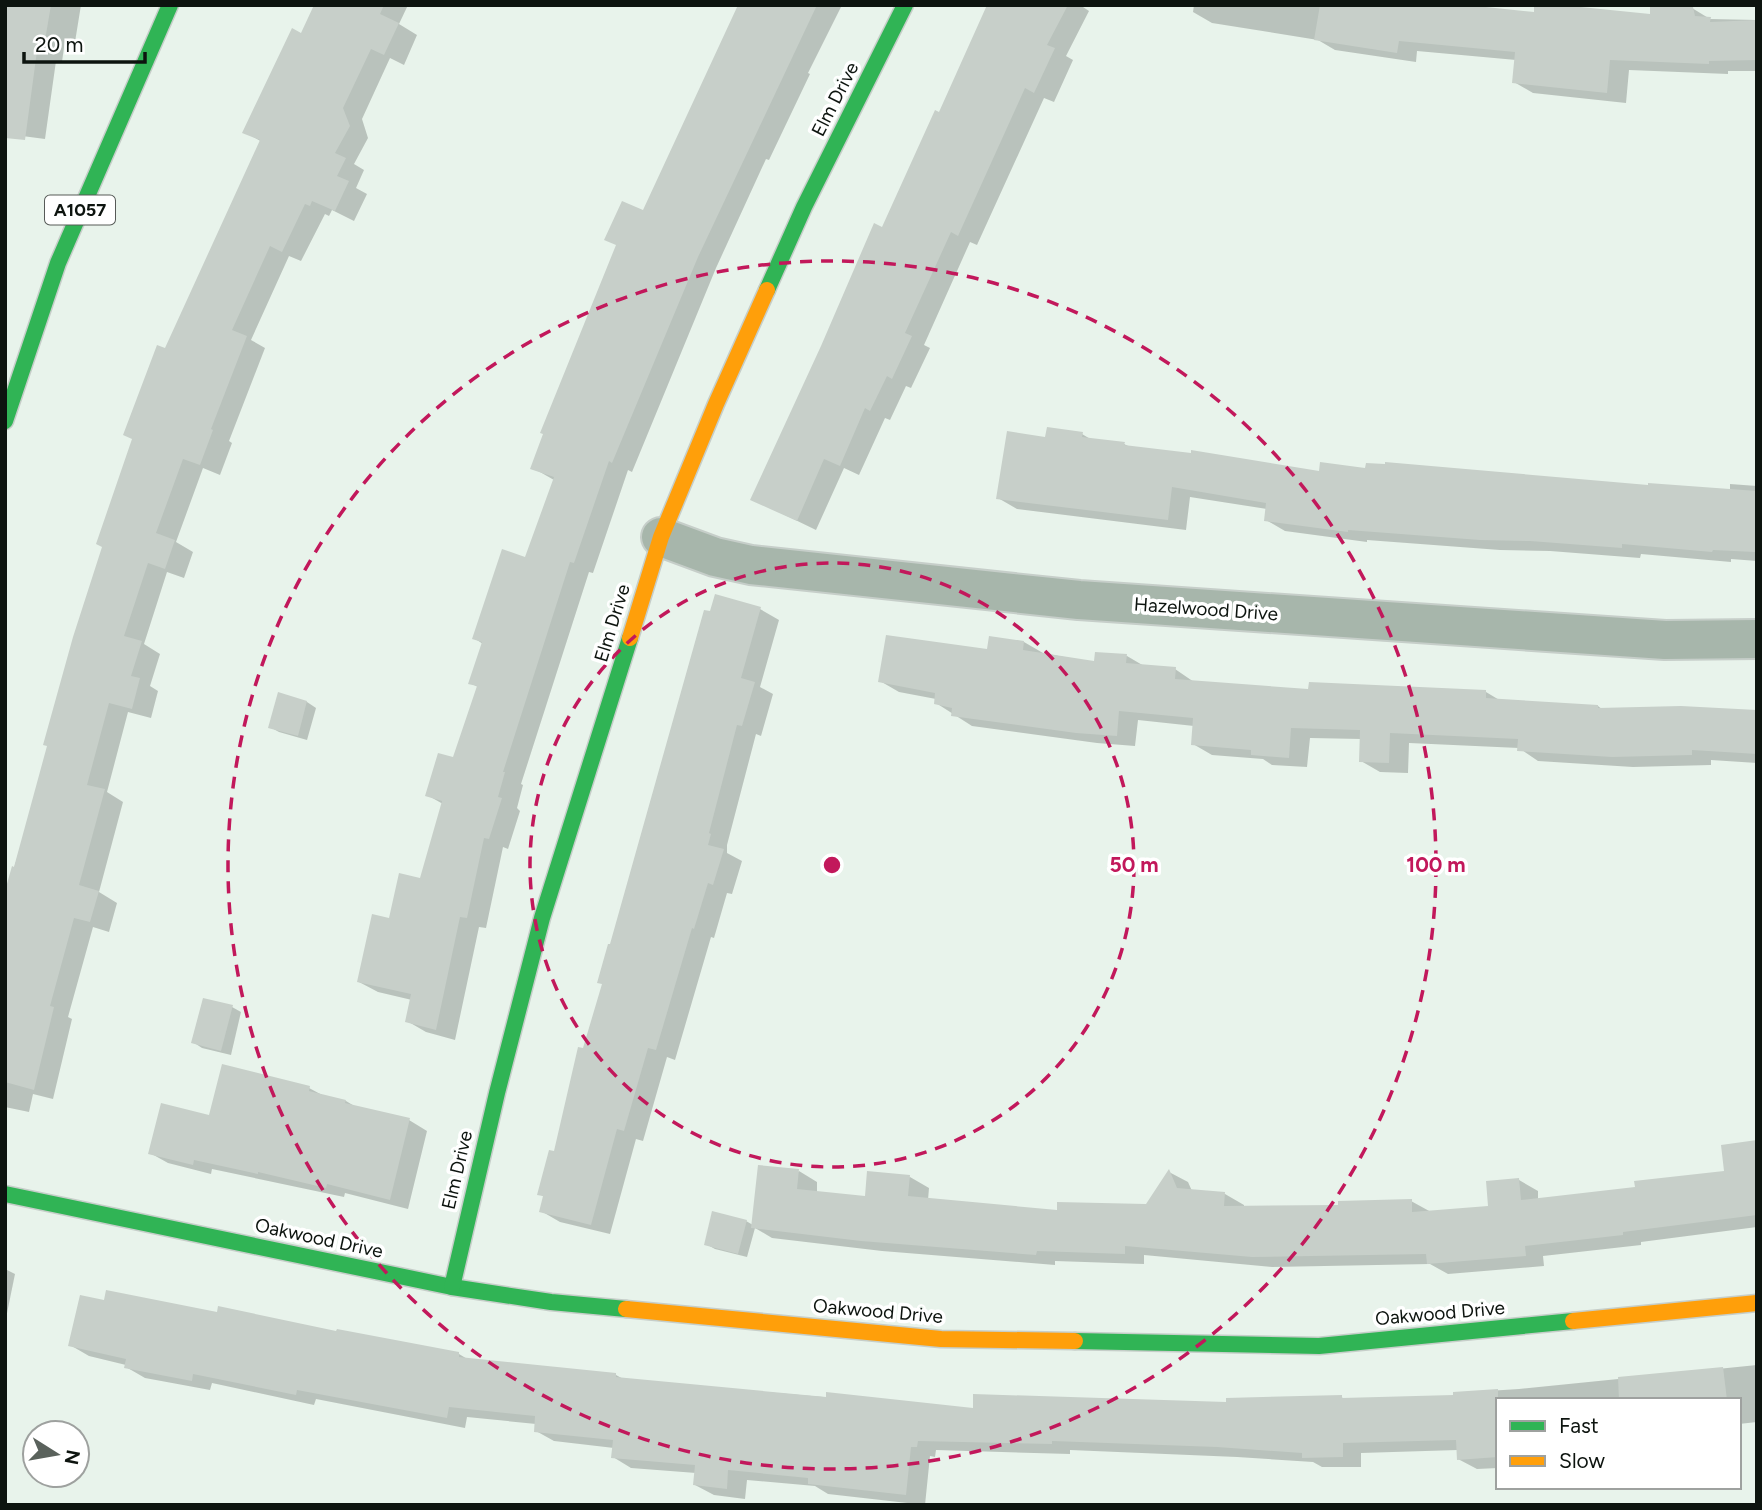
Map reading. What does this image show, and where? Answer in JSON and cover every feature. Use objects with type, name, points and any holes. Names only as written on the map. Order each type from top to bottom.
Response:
[{"type":"street","name":"A1057","points":[[5,421],[58,263],[170,5]]},
{"type":"street","name":"Elm Drive","points":[[452,1287],[497,1093],[542,918],[661,537],[716,404],[804,207],[905,5]]},
{"type":"street","name":"Hazelwood Drive","points":[[661,537],[715,556],[751,565],[1079,600],[1665,640],[1757,639]]},
{"type":"street","name":"Oakwood Drive","points":[[5,1194],[452,1287],[551,1301],[941,1339],[1319,1346],[1757,1303]]},
{"type":"building","points":[[5,5],[51,5],[43,52],[37,51],[25,140],[5,138]]},
{"type":"building","points":[[314,5],[384,5],[380,14],[399,23],[384,55],[371,49],[343,108],[350,126],[335,153],[346,158],[337,176],[349,181],[335,211],[312,201],[310,206],[305,204],[282,252],[270,246],[232,330],[247,336],[200,465],[183,459],[156,533],[175,540],[165,569],[148,563],[124,636],[142,641],[131,676],[140,678],[132,709],[109,703],[87,785],[105,789],[79,885],[99,891],[90,922],[74,918],[50,1006],[54,1007],[34,1090],[5,1082],[5,891],[47,746],[43,745],[73,637],[102,547],[96,544],[132,439],[123,435],[157,345],[165,348],[260,140],[242,133],[292,28],[301,33]]},
{"type":"building","points":[[738,5],[817,5],[698,257],[612,463],[609,461],[574,563],[570,562],[503,772],[498,797],[502,798],[489,839],[484,838],[467,918],[460,917],[436,1030],[405,1022],[411,994],[357,982],[372,914],[389,918],[399,873],[420,878],[442,801],[425,796],[438,753],[453,757],[477,686],[468,684],[482,642],[472,639],[502,549],[525,557],[554,477],[530,469],[543,434],[540,433],[616,245],[604,240],[622,201],[643,210]]},
{"type":"building","points":[[987,5],[1068,5],[1047,45],[1055,48],[1034,93],[1025,88],[958,236],[951,232],[905,333],[912,336],[892,379],[887,376],[870,411],[865,408],[840,466],[824,459],[797,521],[750,500],[874,223],[882,227],[935,110],[939,112]]},
{"type":"building","points":[[1320,5],[1467,5],[1534,12],[1534,5],[1561,5],[1650,14],[1650,6],[1693,7],[1695,16],[1711,17],[1710,22],[1757,20],[1757,60],[1709,61],[1709,64],[1610,60],[1607,93],[1512,83],[1515,52],[1399,41],[1397,53],[1314,40]]},
{"type":"building","points":[[1047,427],[1083,432],[1082,437],[1125,442],[1124,445],[1191,453],[1191,450],[1319,471],[1320,462],[1365,468],[1366,463],[1385,462],[1648,485],[1757,491],[1755,552],[1712,552],[1622,544],[1622,548],[1348,532],[1264,521],[1266,503],[1172,487],[1168,520],[996,499],[1007,431],[1045,437]]},
{"type":"building","points":[[715,594],[761,607],[741,678],[755,682],[742,726],[737,725],[709,833],[708,845],[724,849],[713,885],[708,883],[694,929],[692,928],[656,1050],[648,1048],[624,1131],[617,1129],[591,1225],[539,1212],[543,1196],[537,1195],[549,1150],[554,1151],[578,1047],[583,1048],[602,984],[597,983],[704,610],[710,611]]},
{"type":"building","points":[[886,635],[987,649],[989,636],[1024,641],[1023,650],[1094,661],[1095,652],[1127,654],[1126,663],[1176,667],[1175,679],[1308,689],[1309,682],[1486,690],[1486,698],[1598,705],[1598,708],[1681,706],[1757,710],[1757,754],[1692,750],[1692,755],[1612,757],[1517,751],[1518,739],[1390,733],[1389,763],[1359,762],[1360,730],[1291,728],[1289,758],[1251,755],[1251,750],[1191,745],[1193,718],[1119,711],[1117,736],[951,716],[952,708],[934,704],[935,693],[878,682]]},
{"type":"building","points":[[278,692],[307,701],[298,736],[268,728]]},
{"type":"building","points":[[203,998],[233,1005],[221,1051],[191,1043]]},
{"type":"building","points":[[222,1064],[310,1086],[309,1091],[346,1100],[345,1103],[410,1118],[390,1200],[327,1184],[326,1188],[258,1172],[194,1160],[193,1165],[148,1154],[161,1103],[209,1115]]},
{"type":"building","points":[[1757,1140],[1757,1215],[1525,1246],[1526,1256],[1427,1264],[1426,1254],[1252,1257],[1125,1246],[1125,1254],[1037,1251],[1036,1255],[861,1241],[751,1228],[758,1165],[799,1169],[797,1189],[865,1196],[867,1171],[910,1175],[908,1196],[1057,1210],[1057,1202],[1146,1204],[1169,1169],[1177,1188],[1225,1192],[1224,1206],[1338,1205],[1338,1201],[1412,1199],[1412,1212],[1488,1206],[1486,1181],[1519,1178],[1521,1200],[1635,1187],[1634,1181],[1724,1171],[1721,1145]]},
{"type":"building","points":[[712,1211],[747,1220],[738,1254],[704,1245]]},
{"type":"building","points":[[106,1290],[217,1312],[218,1306],[336,1331],[337,1329],[459,1352],[459,1357],[616,1373],[616,1377],[826,1397],[826,1392],[973,1408],[973,1394],[1226,1402],[1226,1398],[1453,1395],[1453,1392],[1498,1389],[1496,1457],[1457,1460],[1456,1440],[1343,1443],[1343,1457],[1302,1458],[1302,1453],[1217,1447],[1052,1441],[1052,1444],[918,1441],[917,1447],[911,1447],[906,1495],[808,1484],[808,1478],[728,1470],[727,1489],[693,1485],[695,1465],[611,1458],[613,1440],[534,1432],[535,1416],[449,1407],[447,1418],[297,1390],[296,1395],[193,1374],[192,1381],[124,1368],[126,1359],[68,1346],[80,1295],[104,1300]]},
{"type":"building","points":[[1723,1367],[1727,1398],[1619,1398],[1618,1377]]},
{"type":"traffic: fast","points":[[5,421],[58,263],[170,5]]},
{"type":"traffic: fast","points":[[767,290],[804,207],[905,5]]},
{"type":"traffic: fast","points":[[452,1287],[497,1093],[542,918],[630,638]]},
{"type":"traffic: fast","points":[[5,1194],[452,1287],[551,1302],[626,1309]]},
{"type":"traffic: fast","points":[[1075,1341],[1319,1346],[1573,1321]]},
{"type":"traffic: slow","points":[[630,638],[661,537],[767,290]]},
{"type":"traffic: slow","points":[[1573,1321],[1757,1303]]},
{"type":"traffic: slow","points":[[626,1309],[941,1339],[1075,1341]]}]
